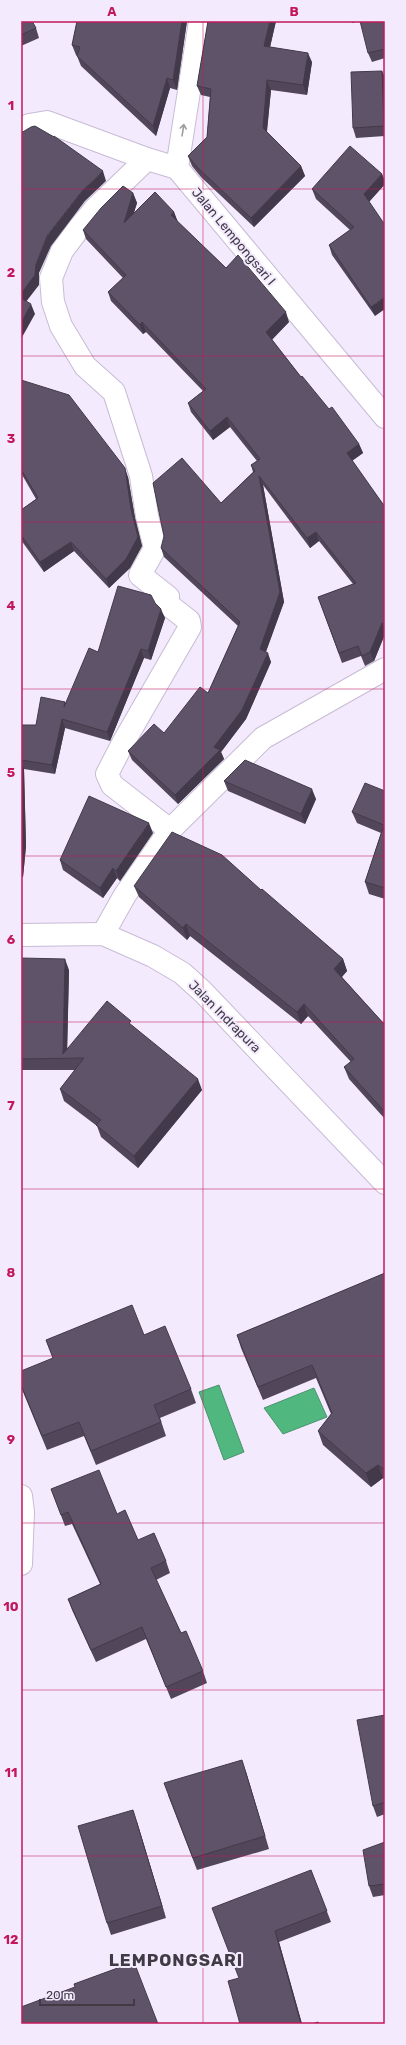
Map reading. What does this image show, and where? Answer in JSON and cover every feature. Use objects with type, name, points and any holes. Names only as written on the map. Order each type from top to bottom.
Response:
[{"type":"street","points":[[21,131],[29,125],[47,122],[147,159],[178,168],[200,21]]},
{"type":"street","points":[[147,159],[110,193],[80,227],[62,251],[51,278],[52,302],[61,326],[85,366],[114,392],[142,476],[147,516],[155,548],[140,574],[168,597],[166,603],[189,621],[190,624],[190,627],[122,743],[107,774],[112,785],[170,830]]},
{"type":"street","name":"Jalan Lempongsari I","points":[[178,168],[385,417]]},
{"type":"street","points":[[103,934],[125,895],[170,830],[263,738],[385,669]]},
{"type":"street","name":"Jalan Indrapura","points":[[21,935],[103,934],[153,956],[182,974],[198,987],[385,1183]]},
{"type":"street","points":[[21,1496],[24,1512],[21,1564]]},
{"type":"shaded area","points":[[219,1385],[244,1452],[224,1460],[199,1392]]},
{"type":"shaded area","points":[[314,1388],[327,1417],[283,1434],[264,1408]]},
{"type":"building","points":[[21,21],[32,21],[36,28],[21,35]]},
{"type":"building","points":[[77,21],[182,21],[173,80],[167,78],[153,126],[77,56],[80,47],[72,45]]},
{"type":"building","points":[[208,21],[270,21],[264,46],[308,53],[303,85],[267,80],[263,128],[301,166],[251,218],[198,168],[188,156],[207,137],[211,89],[197,86]]},
{"type":"building","points":[[360,21],[385,21],[385,49],[368,53]]},
{"type":"building","points":[[382,71],[384,126],[353,128],[351,72]]},
{"type":"building","points":[[35,126],[54,136],[103,171],[82,191],[47,236],[36,264],[35,275],[21,294],[21,133]]},
{"type":"building","points":[[350,146],[382,174],[364,194],[385,225],[385,297],[371,307],[329,245],[354,227],[312,189]]},
{"type":"building","points":[[123,186],[133,193],[124,223],[155,192],[174,212],[171,215],[226,268],[238,255],[286,312],[266,332],[301,377],[302,376],[329,409],[332,407],[359,444],[347,453],[385,507],[385,624],[382,623],[370,652],[362,656],[358,646],[339,653],[318,597],[356,583],[316,532],[307,538],[259,476],[280,592],[260,649],[268,653],[242,710],[214,747],[220,750],[175,795],[128,751],[154,724],[164,733],[200,687],[208,693],[240,622],[161,548],[164,536],[153,483],[182,458],[221,503],[255,471],[251,465],[260,459],[227,417],[210,431],[188,403],[206,389],[142,322],[140,325],[108,292],[126,275],[83,230],[101,208]]},
{"type":"building","points":[[21,298],[31,304],[21,323]]},
{"type":"building","points":[[21,380],[69,395],[125,468],[131,509],[138,537],[126,559],[106,579],[71,542],[40,562],[21,535],[21,510],[38,498],[21,469]]},
{"type":"building","points":[[118,586],[151,595],[155,603],[161,609],[148,651],[141,649],[107,732],[62,719],[52,765],[21,760],[21,725],[36,725],[41,697],[65,702],[64,707],[89,648],[98,652]]},
{"type":"building","points":[[21,760],[23,837],[21,856]]},
{"type":"building","points":[[245,760],[312,789],[301,814],[224,781]]},
{"type":"building","points":[[365,783],[385,791],[385,888],[365,882],[384,825],[352,812]]},
{"type":"building","points":[[89,796],[149,823],[116,871],[113,868],[100,888],[60,860]]},
{"type":"building","points":[[172,832],[222,855],[343,959],[334,969],[385,1025],[385,1112],[344,1067],[354,1059],[304,1004],[297,1012],[186,924],[183,928],[134,886]]},
{"type":"building","points":[[21,958],[65,959],[63,1054],[107,1001],[131,1021],[129,1023],[198,1079],[134,1156],[96,1125],[101,1120],[60,1089],[84,1058],[21,1059]]},
{"type":"building","points":[[385,1273],[385,1470],[378,1465],[366,1473],[318,1431],[332,1413],[312,1365],[258,1387],[237,1335]]},
{"type":"building","points":[[132,1305],[144,1335],[165,1326],[191,1389],[154,1405],[161,1422],[91,1451],[79,1422],[42,1436],[21,1385],[21,1371],[53,1358],[46,1340]]},
{"type":"building","points":[[99,1470],[117,1514],[125,1510],[138,1540],[154,1533],[166,1561],[151,1568],[181,1633],[186,1631],[203,1671],[166,1687],[142,1627],[91,1650],[68,1599],[101,1584],[68,1512],[61,1515],[51,1489]]},
{"type":"building","points":[[385,1715],[385,1802],[373,1806],[357,1720]]},
{"type":"building","points":[[242,1760],[265,1836],[193,1858],[164,1783]]},
{"type":"building","points":[[133,1810],[162,1906],[107,1923],[78,1826]]},
{"type":"building","points":[[385,1842],[385,1884],[369,1886],[363,1850]]},
{"type":"building","points":[[311,1870],[327,1911],[275,1931],[301,2024],[240,2024],[228,1981],[239,1978],[212,1908]]},
{"type":"building","points":[[134,1962],[158,2024],[21,2024],[21,2007],[75,1987],[74,1984]]},
{"type":"district","name":"LEMPONGSARI","points":[[176,1960]]}]
